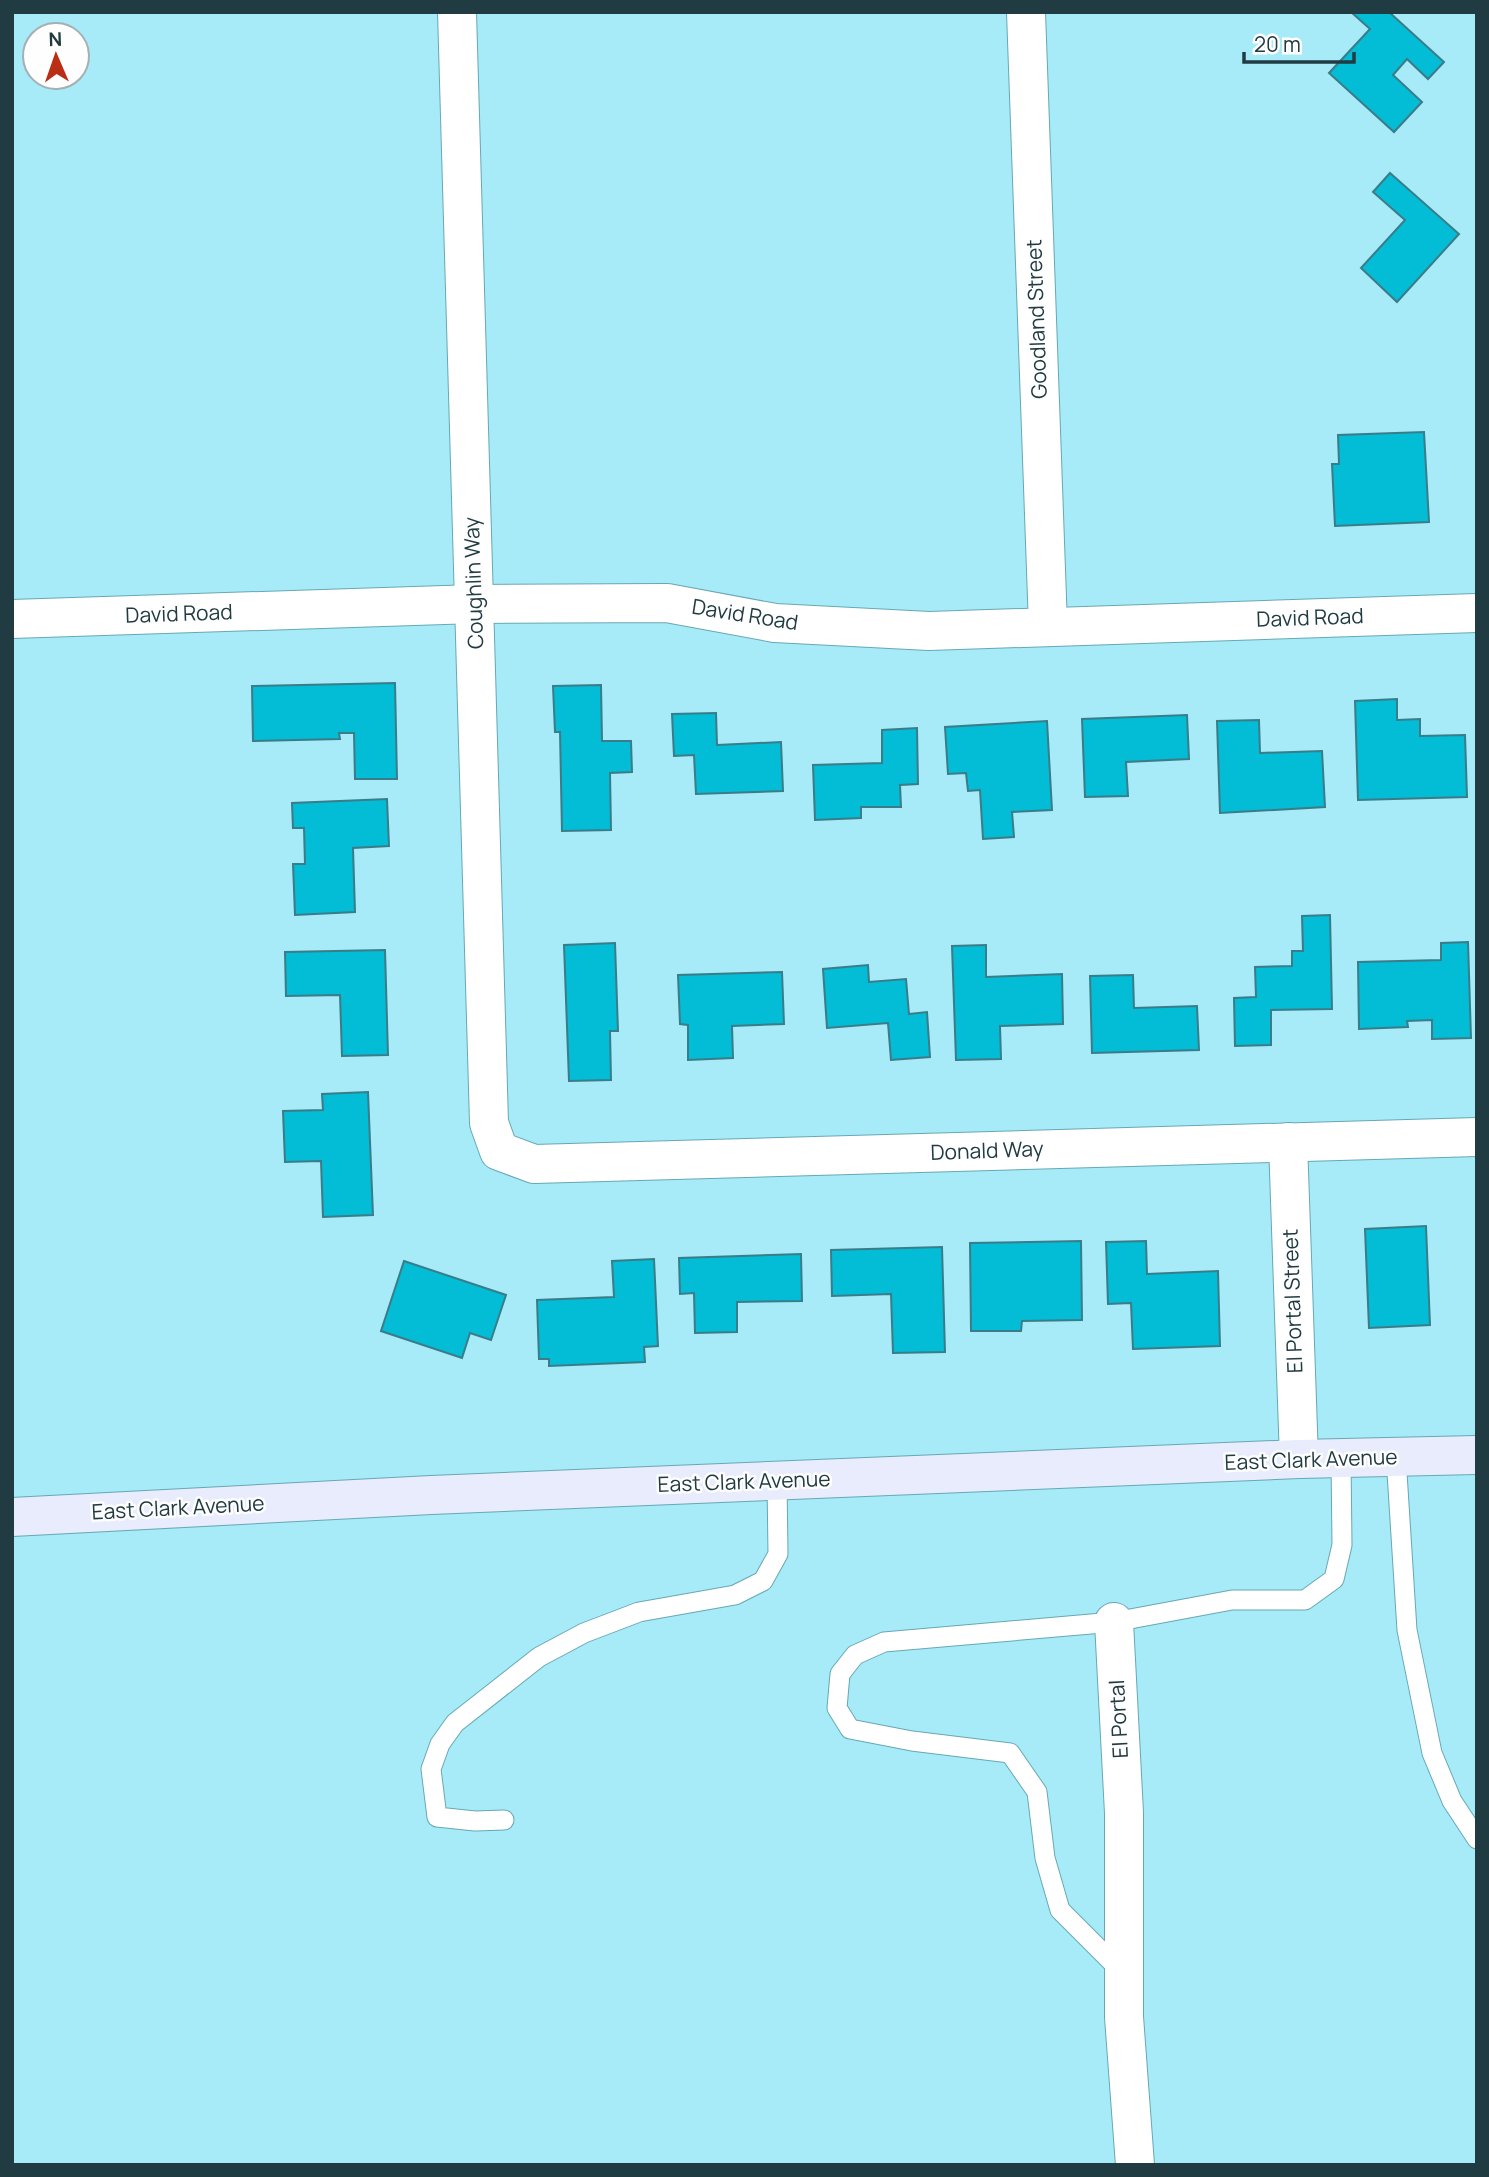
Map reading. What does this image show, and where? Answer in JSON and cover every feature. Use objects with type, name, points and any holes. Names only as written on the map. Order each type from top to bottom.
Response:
[{"type":"main road","name":"East Clark Avenue","points":[[12,1517],[431,1494],[1299,1459],[1477,1455]]},
{"type":"street","name":"Coughlin Way","points":[[457,12],[489,1123],[499,1151]]},
{"type":"street","name":"Goodland Street","points":[[1026,12],[1048,626]]},
{"type":"street","name":"David Road","points":[[12,619],[475,604],[667,603],[775,623],[929,631],[1477,613]]},
{"type":"street","name":"Donald Way","points":[[499,1151],[534,1164],[1477,1137]]},
{"type":"street","name":"El Portal Street","points":[[1288,1142],[1299,1459]]},
{"type":"street","name":"El Portal","points":[[1114,1622],[1124,1813],[1122,1972],[1135,2165]]},
{"type":"lane","points":[[1396,1457],[1407,1630],[1432,1753],[1452,1801],[1476,1838]]},
{"type":"lane","points":[[1122,1972],[1060,1910],[1045,1858],[1037,1792],[1010,1753],[912,1741],[850,1729],[837,1708],[840,1674],[855,1655],[884,1642],[1114,1622],[1232,1600],[1305,1600],[1334,1579],[1342,1545],[1341,1458]]},
{"type":"lane","points":[[504,1820],[475,1821],[437,1817],[431,1769],[440,1744],[455,1723],[539,1657],[584,1633],[639,1612],[735,1595],[763,1581],[778,1555],[776,1481]]},
{"type":"building","points":[[1351,12],[1389,12],[1444,62],[1428,79],[1407,59],[1393,75],[1422,102],[1394,132],[1329,73],[1370,29]]},
{"type":"building","points":[[1390,173],[1459,234],[1397,302],[1361,268],[1405,220],[1373,192]]},
{"type":"building","points":[[1424,432],[1429,522],[1335,526],[1332,464],[1339,464],[1338,435]]},
{"type":"building","points":[[395,683],[397,779],[355,779],[354,733],[339,733],[340,739],[253,741],[252,686]]},
{"type":"building","points":[[601,685],[602,741],[631,741],[632,772],[610,773],[611,830],[562,831],[560,732],[555,732],[553,686]]},
{"type":"building","points":[[1397,699],[1397,720],[1420,719],[1420,736],[1465,735],[1467,797],[1358,800],[1355,701]]},
{"type":"building","points":[[716,713],[717,745],[781,742],[783,791],[696,794],[694,755],[674,756],[672,714]]},
{"type":"building","points":[[1187,715],[1189,759],[1126,762],[1128,796],[1085,797],[1082,719]]},
{"type":"building","points":[[1259,720],[1260,753],[1322,751],[1325,807],[1220,813],[1217,721]]},
{"type":"building","points":[[1047,721],[1052,810],[1012,812],[1014,837],[983,839],[980,790],[968,791],[966,773],[948,774],[945,727]]},
{"type":"building","points":[[917,728],[918,784],[900,785],[901,807],[861,807],[861,818],[815,820],[813,765],[882,763],[882,730]]},
{"type":"building","points":[[387,799],[389,846],[353,848],[355,912],[295,915],[293,864],[305,864],[304,828],[293,828],[292,803]]},
{"type":"building","points":[[1330,915],[1332,1009],[1271,1010],[1271,1045],[1235,1046],[1234,998],[1256,997],[1255,967],[1292,966],[1292,951],[1303,951],[1302,916]]},
{"type":"building","points":[[1468,942],[1471,1038],[1432,1039],[1432,1020],[1407,1021],[1408,1027],[1359,1029],[1358,962],[1441,960],[1441,943]]},
{"type":"building","points":[[615,943],[618,1031],[610,1031],[611,1080],[569,1081],[564,945]]},
{"type":"building","points":[[986,945],[986,977],[1062,974],[1063,1024],[1000,1026],[1001,1059],[956,1060],[952,946]]},
{"type":"building","points":[[385,950],[388,1055],[342,1056],[340,995],[286,996],[285,952]]},
{"type":"building","points":[[868,965],[869,982],[906,979],[909,1014],[927,1012],[930,1057],[891,1060],[888,1023],[827,1028],[823,969]]},
{"type":"building","points":[[782,972],[784,1024],[732,1026],[733,1058],[688,1060],[688,1025],[680,1024],[678,975]]},
{"type":"building","points":[[1133,975],[1134,1008],[1197,1006],[1199,1050],[1092,1053],[1090,976]]},
{"type":"building","points":[[368,1092],[373,1215],[323,1217],[321,1161],[285,1162],[283,1111],[323,1110],[322,1094]]},
{"type":"building","points":[[1426,1226],[1430,1325],[1369,1328],[1365,1229]]},
{"type":"building","points":[[1081,1241],[1082,1320],[1022,1321],[1021,1331],[971,1331],[970,1243]]},
{"type":"building","points":[[1146,1241],[1147,1274],[1218,1271],[1220,1346],[1133,1349],[1131,1303],[1108,1304],[1106,1242]]},
{"type":"building","points":[[942,1247],[945,1352],[893,1353],[891,1294],[832,1296],[831,1250]]},
{"type":"building","points":[[801,1254],[802,1301],[737,1302],[737,1332],[695,1333],[694,1293],[680,1294],[679,1258]]},
{"type":"building","points":[[654,1259],[658,1346],[644,1347],[645,1362],[549,1366],[549,1359],[539,1359],[537,1300],[614,1297],[612,1261]]},
{"type":"building","points":[[404,1261],[506,1295],[491,1340],[470,1333],[462,1358],[381,1331]]}]
